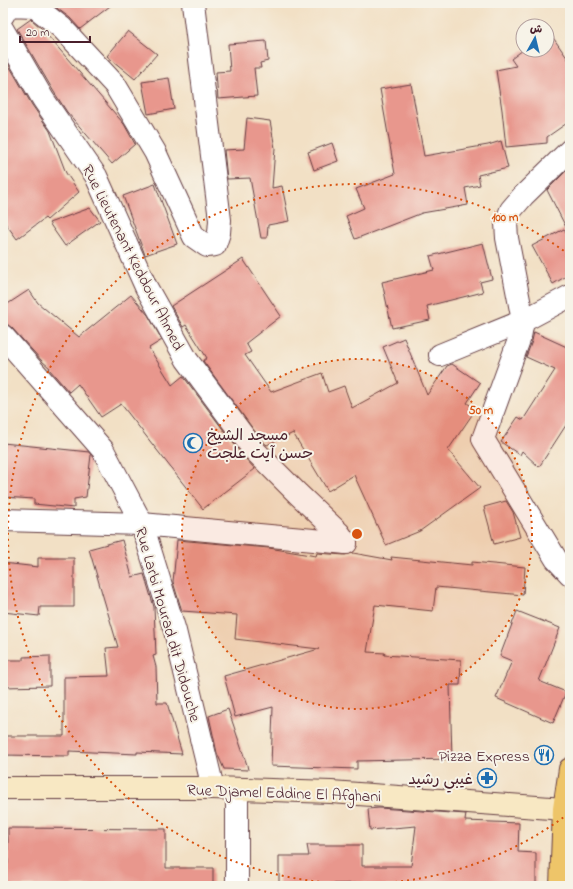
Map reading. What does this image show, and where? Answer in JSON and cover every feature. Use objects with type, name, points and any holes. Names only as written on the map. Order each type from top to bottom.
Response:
[{"type":"main road","points":[[561,886],[564,809],[570,769]]},
{"type":"main road","name":"Rue Djamel Eddine El Afghani","points":[[3,788],[213,788],[331,792],[564,809]]},
{"type":"street","points":[[3,15],[9,5],[34,6],[62,28],[115,85],[155,152],[194,237],[207,246],[215,245],[219,233],[220,220],[194,7]]},
{"type":"street","name":"Rue Lieutenant Keddour Ahmed","points":[[3,30],[43,99],[96,176],[146,287],[187,360],[253,448],[298,494],[340,533],[346,543],[142,524]]},
{"type":"street","points":[[570,150],[510,210],[506,223],[507,238],[523,321],[520,337],[483,439],[556,559],[570,574]]},
{"type":"street","points":[[440,355],[523,321],[570,296]]},
{"type":"street","name":"Rue Larbi Mourad dit Didouche","points":[[3,336],[103,450],[142,524],[175,631],[213,788]]},
{"type":"street","points":[[3,520],[142,524]]},
{"type":"street","points":[[236,886],[237,790]]},
{"type":"building","points":[[50,3],[114,3],[80,29],[70,18]]},
{"type":"building","points":[[31,19],[41,28],[124,124],[135,144],[112,164],[67,112],[17,29]]},
{"type":"building","points":[[128,31],[157,54],[135,79],[107,56]]},
{"type":"building","points":[[555,40],[570,62],[570,121],[547,137],[547,143],[506,147],[496,70],[516,66],[511,59],[515,56],[515,58],[555,58]]},
{"type":"building","points":[[266,41],[268,61],[260,63],[261,68],[254,68],[257,96],[218,99],[216,72],[230,71],[228,44]]},
{"type":"building","points":[[3,55],[32,105],[50,131],[66,173],[79,192],[47,220],[45,218],[17,239],[3,220]]},
{"type":"building","points":[[169,78],[174,109],[148,114],[142,82]]},
{"type":"building","points":[[411,84],[424,156],[488,145],[501,141],[508,168],[478,175],[480,185],[465,188],[468,205],[422,213],[355,239],[346,216],[364,208],[356,189],[395,174],[380,89]]},
{"type":"building","points":[[247,118],[270,121],[275,148],[272,188],[282,186],[289,221],[268,225],[267,238],[261,238],[250,178],[227,179],[224,150],[244,149]]},
{"type":"building","points":[[332,143],[338,161],[314,170],[308,152]]},
{"type":"building","points":[[570,167],[570,235],[547,190]]},
{"type":"building","points":[[155,184],[177,244],[145,255],[123,196]]},
{"type":"building","points":[[90,208],[100,221],[65,246],[49,223]]},
{"type":"building","points":[[564,229],[570,240],[570,274],[553,284],[532,246]]},
{"type":"building","points":[[483,243],[492,279],[480,282],[483,292],[427,306],[430,320],[392,328],[382,282],[434,270],[430,256]]},
{"type":"building","points":[[243,259],[281,316],[246,343],[251,352],[245,355],[271,392],[322,373],[328,392],[344,386],[352,408],[398,383],[383,347],[404,338],[427,395],[447,366],[452,364],[480,383],[467,403],[476,409],[448,450],[480,488],[420,531],[386,545],[354,475],[328,491],[293,433],[267,445],[262,441],[203,361],[207,358],[186,325],[183,327],[171,306]]},
{"type":"building","points":[[29,290],[38,303],[79,337],[131,295],[148,315],[162,340],[149,348],[172,385],[183,376],[243,456],[255,469],[203,509],[121,404],[101,417],[78,384],[69,392],[49,369],[50,368],[12,328],[7,324],[3,324],[3,307]]},
{"type":"building","points":[[534,332],[569,348],[570,347],[570,419],[539,467],[522,451],[520,455],[501,442],[518,417],[523,420],[555,370],[526,357]]},
{"type":"building","points":[[3,443],[89,452],[91,455],[86,497],[74,499],[74,508],[34,504],[34,499],[3,497]]},
{"type":"building","points":[[506,501],[513,512],[520,537],[494,544],[484,507]]},
{"type":"building","points":[[122,540],[132,577],[144,574],[154,607],[156,655],[153,656],[156,667],[157,703],[167,703],[182,754],[69,751],[69,756],[3,755],[3,736],[64,736],[64,677],[109,676],[106,648],[118,647],[89,549]]},
{"type":"building","points":[[177,540],[269,548],[316,556],[317,553],[345,555],[353,553],[392,560],[391,557],[472,565],[472,562],[525,567],[523,595],[436,587],[433,611],[375,605],[367,652],[385,653],[384,655],[461,660],[460,685],[450,685],[452,759],[357,761],[357,769],[271,766],[273,707],[235,717],[224,676],[319,649],[235,639],[237,615],[182,611],[173,582]]},
{"type":"building","points":[[38,558],[74,558],[74,607],[40,607],[39,616],[3,612],[3,563],[38,567]]},
{"type":"building","points":[[517,611],[560,628],[539,681],[566,692],[553,723],[496,698],[512,661],[500,656]]},
{"type":"building","points":[[50,656],[50,686],[3,687],[3,660],[23,660],[23,657]]},
{"type":"building","points":[[228,709],[248,770],[224,769],[217,753],[209,716]]},
{"type":"building","points":[[379,808],[466,814],[465,821],[519,823],[518,852],[536,853],[536,886],[367,886],[367,883],[279,885],[279,856],[309,856],[307,845],[362,845],[362,866],[411,866],[416,826],[370,830],[368,809]]},
{"type":"building","points":[[8,828],[166,829],[166,868],[213,868],[213,886],[3,886],[3,864],[8,864]]},
{"type":"place","name":"مسجد الشيخ حسن آيت علجت","points":[[193,443]]},
{"type":"place","name":"Pizza Express","points":[[544,755]]},
{"type":"place","name":"غيبي رشيد","points":[[487,778]]}]
